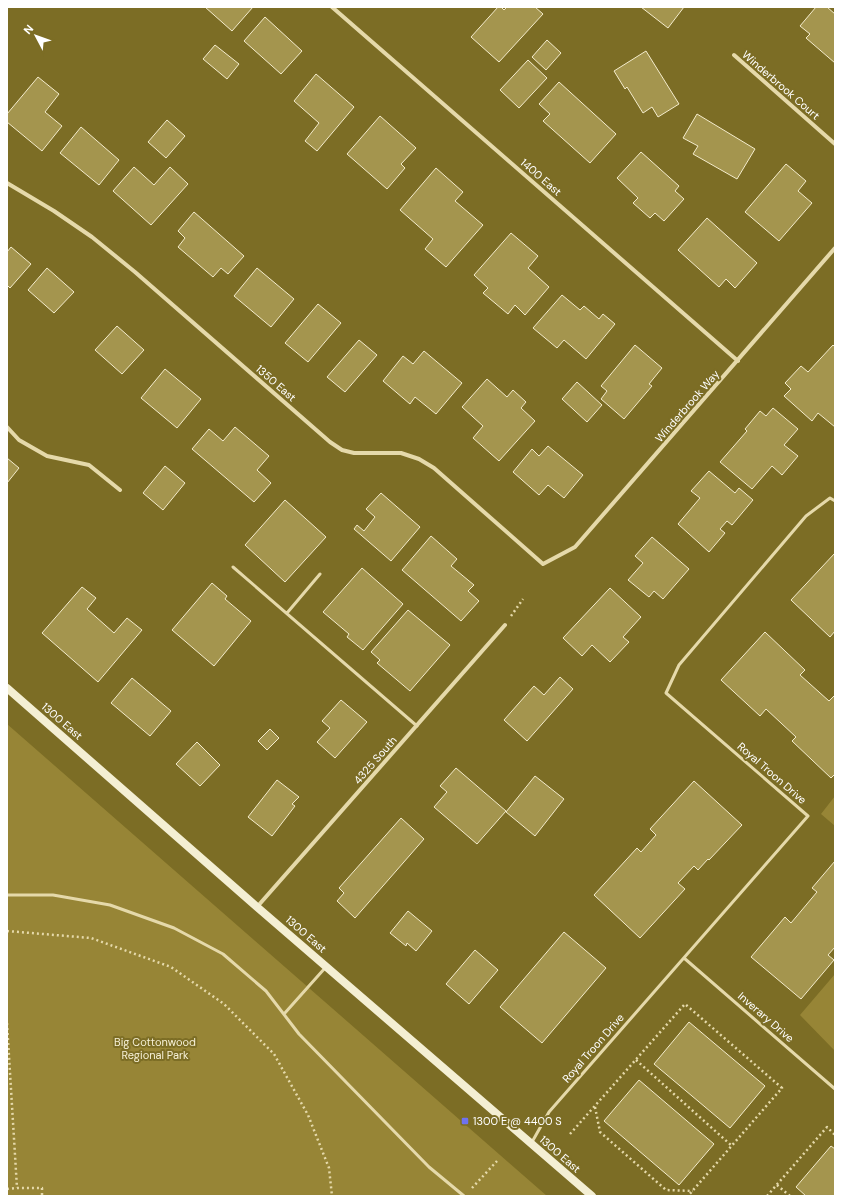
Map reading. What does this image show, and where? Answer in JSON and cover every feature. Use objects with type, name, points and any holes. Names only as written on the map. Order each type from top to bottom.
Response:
[{"type":"main road","name":"1300 East","points":[[7,688],[592,1196]]},
{"type":"street","name":"1400 East","points":[[332,7],[738,361]]},
{"type":"street","name":"Winderbrook Court","points":[[734,55],[835,144]]},
{"type":"street","name":"1350 East","points":[[7,183],[54,211],[92,237],[135,272],[330,442],[342,450],[354,453],[401,453],[420,459],[434,468],[543,564]]},
{"type":"street","name":"Winderbrook Way","points":[[543,564],[575,547],[835,248]]},
{"type":"street","points":[[7,427],[19,440],[47,456],[89,465],[120,490]]},
{"type":"street","name":"4325 South","points":[[258,907],[505,625]]},
{"type":"lane","name":"Royal Troon Drive","points":[[531,1143],[549,1112],[808,816],[666,693],[679,665],[806,516],[830,498],[835,501]]},
{"type":"lane","points":[[233,567],[417,726]]},
{"type":"lane","points":[[287,613],[320,574]]},
{"type":"lane","points":[[7,895],[53,895],[110,906],[174,928],[223,954],[266,991],[299,1034],[429,1167],[464,1196]]},
{"type":"lane","name":"Inverary Drive","points":[[684,958],[835,1089]]},
{"type":"lane","points":[[284,1014],[326,966]]},
{"type":"path","points":[[505,625],[523,599]]},
{"type":"path","points":[[7,931],[91,938],[171,967],[224,1004],[274,1054],[308,1115],[329,1168],[332,1196]]},
{"type":"path","points":[[570,1134],[685,1004],[782,1088],[688,1196]]},
{"type":"path","points":[[7,1023],[17,1188]]},
{"type":"path","points":[[636,1060],[732,1146]]},
{"type":"path","points":[[595,1106],[600,1132],[666,1190],[693,1191]]},
{"type":"path","points":[[767,1196],[827,1127],[835,1135]]},
{"type":"path","points":[[470,1190],[497,1161]]},
{"type":"path","points":[[777,1185],[790,1196]]},
{"type":"path","points":[[7,1190],[17,1188],[42,1188],[42,1196]]},
{"type":"green space","name":"Big Cottonwood Regional Park","points":[[7,724],[547,1196],[7,1196]]},
{"type":"green space","points":[[835,796],[835,826],[821,814]]},
{"type":"green space","points":[[835,974],[835,1049],[834,1050],[800,1015]]},
{"type":"building","points":[[205,7],[253,7],[232,31]]},
{"type":"building","points":[[498,7],[501,7],[504,10],[507,7],[535,7],[543,14],[499,62],[471,37]]},
{"type":"building","points":[[641,7],[684,7],[668,28]]},
{"type":"building","points":[[816,7],[827,7],[835,14],[835,63],[806,38],[810,34],[800,26]]},
{"type":"building","points":[[265,17],[302,51],[281,74],[244,41]]},
{"type":"building","points":[[547,40],[561,53],[546,70],[532,57]]},
{"type":"building","points":[[215,45],[239,64],[227,79],[203,59]]},
{"type":"building","points":[[646,51],[679,104],[658,117],[652,107],[643,113],[627,87],[625,89],[614,71]]},
{"type":"building","points":[[528,60],[547,78],[519,108],[500,90]]},
{"type":"building","points":[[316,74],[354,107],[317,151],[305,141],[319,123],[294,101]]},
{"type":"building","points":[[38,77],[59,94],[45,112],[62,126],[42,151],[7,122],[7,114]]},
{"type":"building","points":[[559,82],[616,134],[590,163],[543,121],[550,114],[539,104]]},
{"type":"building","points":[[697,114],[755,149],[737,179],[693,154],[698,146],[683,138]]},
{"type":"building","points":[[380,116],[416,148],[401,164],[405,168],[387,189],[347,154]]},
{"type":"building","points":[[167,120],[185,136],[166,158],[148,142]]},
{"type":"building","points":[[81,127],[119,160],[99,185],[60,153]]},
{"type":"building","points":[[641,152],[679,186],[675,191],[684,199],[664,221],[655,213],[650,218],[633,203],[638,198],[617,178]]},
{"type":"building","points":[[786,164],[806,181],[798,191],[812,203],[779,241],[745,212]]},
{"type":"building","points":[[134,167],[154,185],[170,167],[188,184],[151,225],[113,191]]},
{"type":"building","points":[[436,168],[463,192],[455,201],[483,225],[446,267],[425,249],[433,239],[400,210]]},
{"type":"building","points":[[194,212],[244,256],[228,274],[221,268],[213,277],[178,247],[185,238],[178,231]]},
{"type":"building","points":[[707,218],[757,263],[735,288],[726,279],[719,287],[678,250]]},
{"type":"building","points":[[511,233],[538,256],[528,268],[549,287],[525,315],[515,305],[508,314],[483,293],[488,288],[474,275]]},
{"type":"building","points":[[11,247],[31,264],[10,288],[7,285],[7,252]]},
{"type":"building","points":[[47,268],[74,292],[54,313],[28,290]]},
{"type":"building","points":[[257,268],[294,299],[271,327],[234,296]]},
{"type":"building","points":[[562,295],[580,310],[584,306],[599,319],[603,314],[615,324],[586,359],[564,340],[557,348],[533,328]]},
{"type":"building","points":[[318,304],[341,323],[308,362],[285,343]]},
{"type":"building","points":[[117,326],[144,350],[122,374],[95,350]]},
{"type":"building","points":[[359,340],[377,355],[345,392],[327,377]]},
{"type":"building","points":[[635,345],[662,368],[649,384],[652,386],[624,419],[601,399],[607,391],[601,386]]},
{"type":"building","points":[[833,345],[835,347],[835,427],[818,413],[812,421],[784,396],[791,389],[785,383],[801,366],[808,372]]},
{"type":"building","points":[[424,351],[462,383],[436,414],[415,397],[410,404],[383,381],[403,356],[413,364]]},
{"type":"building","points":[[165,369],[201,399],[177,428],[141,398]]},
{"type":"building","points":[[487,379],[507,397],[513,390],[526,402],[521,408],[535,421],[499,461],[473,438],[483,426],[462,407]]},
{"type":"building","points":[[577,382],[602,405],[587,422],[562,399]]},
{"type":"building","points":[[773,408],[798,429],[784,445],[798,456],[782,475],[772,466],[752,489],[720,462],[747,431],[745,429],[760,411],[766,416]]},
{"type":"building","points":[[235,427],[269,456],[257,470],[271,483],[254,502],[192,449],[209,429],[223,441]]},
{"type":"building","points":[[548,446],[583,475],[564,498],[548,485],[539,495],[513,472],[532,449],[539,456]]},
{"type":"building","points":[[7,458],[19,468],[7,483]]},
{"type":"building","points":[[165,466],[185,483],[163,510],[143,493]]},
{"type":"building","points":[[709,471],[735,493],[739,488],[753,500],[732,525],[727,521],[720,529],[725,533],[709,552],[678,524],[700,498],[691,491]]},
{"type":"building","points":[[381,493],[420,527],[391,561],[354,529],[357,525],[364,531],[375,517],[366,509]]},
{"type":"building","points":[[285,500],[326,537],[285,582],[245,545]]},
{"type":"building","points":[[431,536],[457,559],[451,566],[474,585],[468,591],[479,601],[461,621],[402,570]]},
{"type":"building","points":[[652,537],[689,569],[663,599],[654,591],[649,597],[628,580],[643,563],[635,556]]},
{"type":"building","points":[[835,553],[835,631],[830,637],[791,600]]},
{"type":"building","points":[[362,568],[403,604],[363,650],[347,637],[349,634],[323,612]]},
{"type":"building","points":[[212,583],[227,596],[225,599],[251,621],[214,666],[172,630]]},
{"type":"building","points":[[82,587],[96,598],[87,609],[114,633],[127,618],[142,630],[98,682],[42,633]]},
{"type":"building","points":[[610,588],[641,617],[623,637],[629,642],[610,662],[592,645],[582,656],[563,638]]},
{"type":"building","points":[[408,610],[450,645],[410,691],[377,663],[380,660],[371,652]]},
{"type":"building","points":[[765,632],[805,670],[800,675],[829,701],[835,695],[835,774],[831,778],[792,741],[796,737],[766,709],[760,716],[721,680]]},
{"type":"building","points":[[560,677],[573,689],[527,741],[504,720],[534,686],[544,695]]},
{"type":"building","points":[[132,678],[171,711],[150,736],[111,703]]},
{"type":"building","points":[[341,700],[367,722],[335,758],[317,742],[330,728],[322,721]]},
{"type":"building","points":[[270,729],[279,738],[267,750],[258,741]]},
{"type":"building","points":[[197,742],[220,765],[200,786],[176,764]]},
{"type":"building","points":[[456,768],[506,811],[477,844],[434,807],[447,792],[440,786]]},
{"type":"building","points":[[535,776],[564,799],[535,836],[506,812]]},
{"type":"building","points":[[277,780],[299,797],[292,804],[295,806],[272,836],[248,817]]},
{"type":"building","points":[[694,781],[742,825],[698,870],[694,866],[678,883],[685,889],[640,938],[594,895],[637,848],[641,852],[656,835],[650,829]]},
{"type":"building","points":[[401,818],[424,839],[355,918],[337,901],[344,893],[339,888]]},
{"type":"building","points":[[835,861],[835,947],[828,955],[834,960],[801,999],[751,957],[785,917],[791,923],[817,892],[812,888]]},
{"type":"building","points":[[408,911],[432,931],[416,951],[407,943],[406,946],[390,933]]},
{"type":"building","points":[[564,932],[606,968],[542,1043],[500,1007]]},
{"type":"building","points":[[475,950],[498,970],[469,1004],[446,984]]},
{"type":"building","points":[[689,1022],[765,1086],[730,1128],[654,1064]]},
{"type":"building","points":[[639,1080],[714,1144],[679,1185],[604,1121]]},
{"type":"building","points":[[831,1146],[835,1149],[835,1196],[806,1196],[796,1187]]},
{"type":"place","name":"1300 E @ 4400 S","points":[[465,1121]]}]
